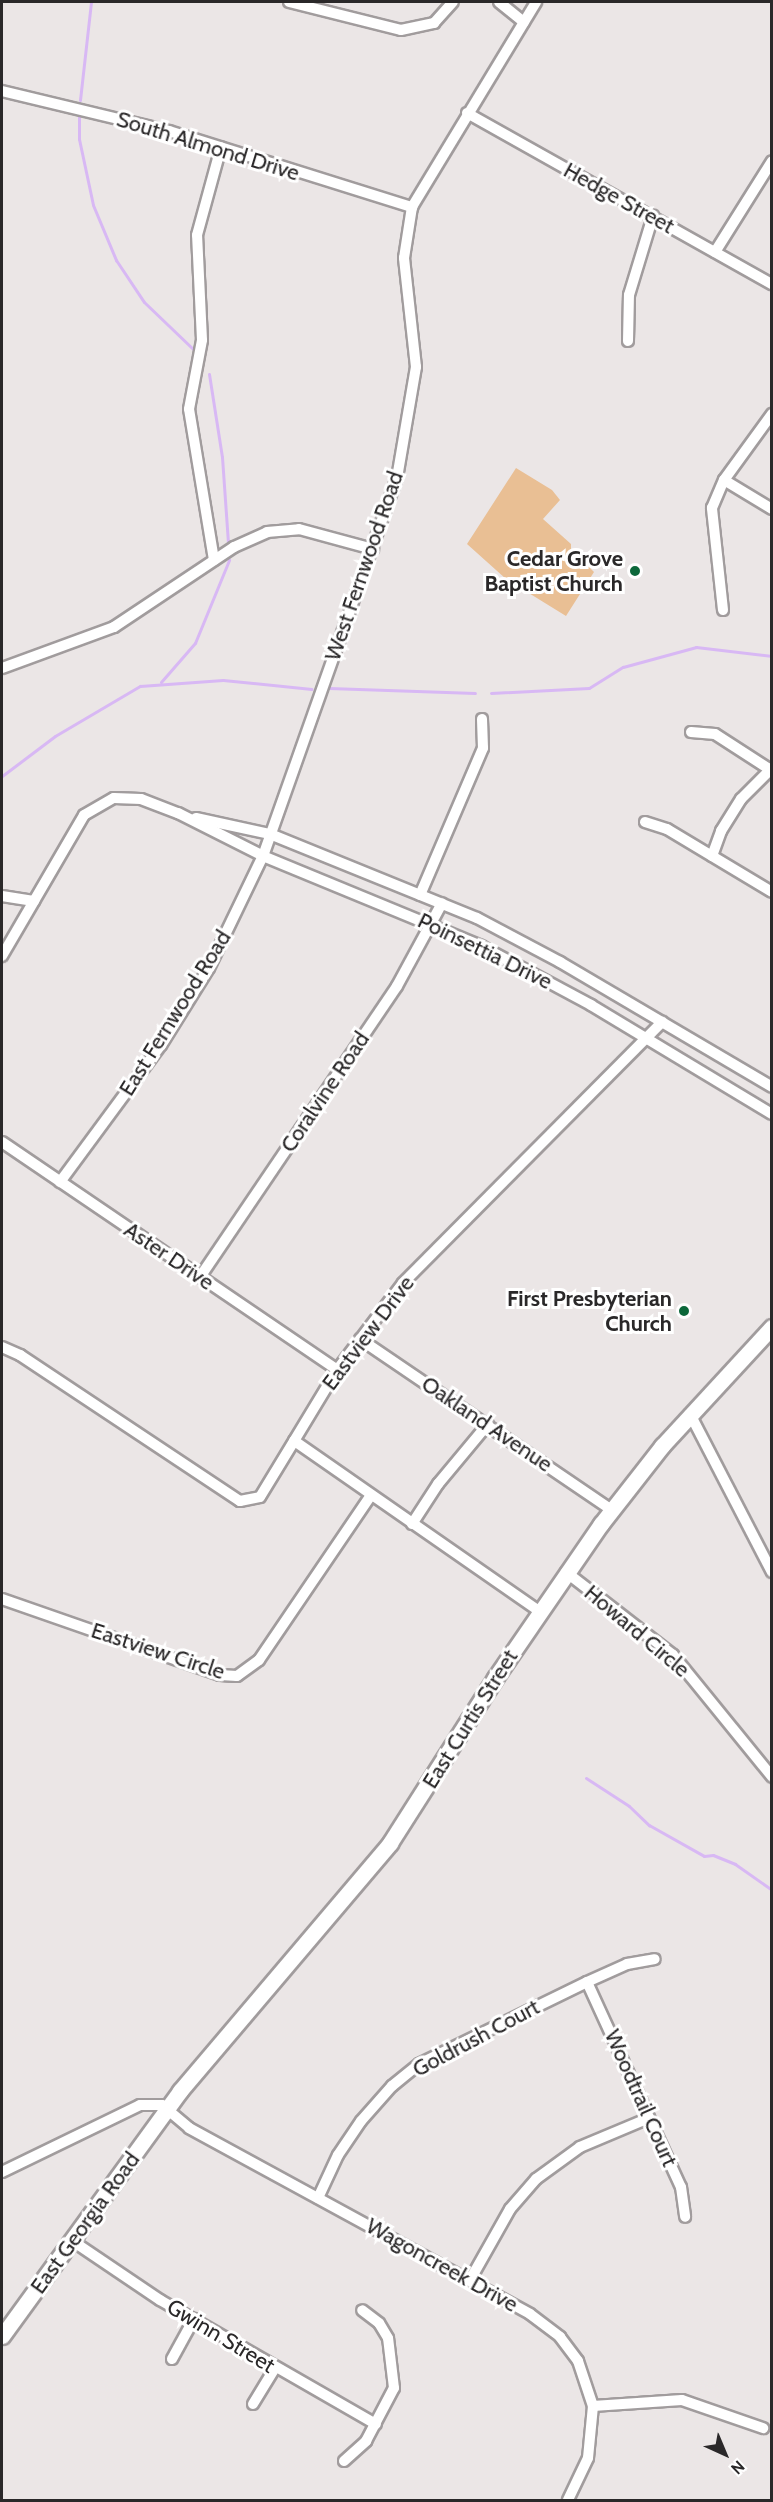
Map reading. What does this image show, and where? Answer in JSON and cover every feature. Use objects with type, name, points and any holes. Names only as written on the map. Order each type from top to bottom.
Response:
[{"type":"main road","name":"East Curtis Street","points":[[168,2110],[390,1843],[539,1611],[612,1510],[690,1414],[771,1328]]},
{"type":"main road","name":"East Georgia Road","points":[[2,2336],[168,2110]]},
{"type":"street","points":[[289,2],[401,30],[434,23],[453,2]]},
{"type":"street","points":[[499,2],[524,22]]},
{"type":"street","name":"West Fernwood Road","points":[[270,834],[397,478],[415,382],[416,348],[404,258],[405,231],[412,207],[536,2]]},
{"type":"street","name":"South Almond Drive","points":[[2,91],[221,147],[412,207]]},
{"type":"street","name":"Hedge Street","points":[[467,113],[771,284]]},
{"type":"street","points":[[214,560],[189,408],[202,340],[197,235],[221,147]]},
{"type":"street","points":[[715,252],[771,161]]},
{"type":"street","points":[[628,341],[631,285],[653,216]]},
{"type":"street","points":[[723,610],[712,507],[724,480],[771,414]]},
{"type":"street","points":[[724,480],[771,509]]},
{"type":"street","points":[[2,668],[114,627],[214,560],[260,535],[284,529],[343,539],[373,549]]},
{"type":"street","points":[[420,895],[483,748],[482,719]]},
{"type":"street","points":[[692,732],[715,734],[770,768],[741,799],[721,831],[712,856]]},
{"type":"street","name":"Poinsettia Drive","points":[[2,956],[76,824],[101,803],[131,797],[184,816],[263,856],[431,924],[520,966],[646,1038],[771,1114]]},
{"type":"street","name":"Poinsettia Drive","points":[[184,816],[270,834],[442,903],[514,936],[771,1087]]},
{"type":"street","points":[[645,822],[667,829],[771,892]]},
{"type":"street","name":"East Fernwood Road","points":[[60,1182],[161,1045],[209,968],[263,856],[270,834]]},
{"type":"street","points":[[2,896],[34,901]]},
{"type":"street","name":"Coralvine Road","points":[[200,1277],[397,986],[442,903]]},
{"type":"street","name":"Eastview Drive","points":[[294,1442],[360,1339],[427,1256],[662,1022]]},
{"type":"street","name":"Aster Drive","points":[[2,1142],[338,1370]]},
{"type":"street","name":"Oakland Avenue","points":[[360,1339],[489,1424],[612,1510]]},
{"type":"street","points":[[2,1347],[20,1355],[240,1501],[260,1497],[294,1442],[539,1611]]},
{"type":"street","points":[[690,1414],[771,1572]]},
{"type":"street","points":[[412,1524],[438,1484],[489,1424]]},
{"type":"street","name":"Eastview Circle","points":[[2,1599],[220,1675],[237,1676],[259,1660],[371,1495]]},
{"type":"street","name":"Howard Circle","points":[[566,1572],[673,1655],[771,1778]]},
{"type":"street","name":"Goldrush Court","points":[[318,2198],[338,2156],[361,2121],[406,2074],[452,2046],[587,1982],[627,1964],[655,1959]]},
{"type":"street","name":"Woodtrail Court","points":[[587,1982],[684,2195],[685,2217]]},
{"type":"street","points":[[2,2172],[140,2105],[151,2103],[168,2110]]},
{"type":"street","name":"Wagoncreek Drive","points":[[168,2110],[189,2128],[470,2280],[530,2314],[560,2337],[582,2369],[594,2406],[588,2458],[569,2500]]},
{"type":"street","points":[[470,2280],[510,2209],[536,2179],[580,2147],[649,2118]]},
{"type":"street","name":"Gwinn Street","points":[[71,2240],[275,2368],[376,2424]]},
{"type":"street","points":[[344,2461],[360,2449],[376,2424],[394,2388],[394,2364],[384,2330],[362,2310]]},
{"type":"street","points":[[172,2359],[194,2319]]},
{"type":"street","points":[[253,2404],[275,2368]]},
{"type":"street","points":[[594,2406],[682,2400],[763,2428]]},
{"type":"shaded area","points":[[516,468],[552,490],[560,500],[543,519],[571,544],[571,549],[594,572],[566,616],[506,579],[467,544]]},
{"type":"waterway","points":[[80,100],[91,2]]},
{"type":"waterway","points":[[79,113],[79,139],[93,205],[116,260],[144,302],[194,350]]},
{"type":"waterway","points":[[209,374],[222,457],[228,542]]},
{"type":"waterway","points":[[161,682],[195,643],[229,560]]},
{"type":"waterway","points":[[491,693],[589,688],[623,667],[696,647],[772,656]]},
{"type":"waterway","points":[[2,776],[55,736],[140,686],[223,680],[312,689]]},
{"type":"waterway","points":[[329,688],[475,693]]},
{"type":"waterway","points":[[586,1778],[629,1806],[649,1825],[704,1856],[713,1855],[735,1864],[772,1890]]},
{"type":"place","name":"Cedar Grove Baptist Church","points":[[635,571]]},
{"type":"place","name":"First Presbyterian Church","points":[[684,1311]]}]
